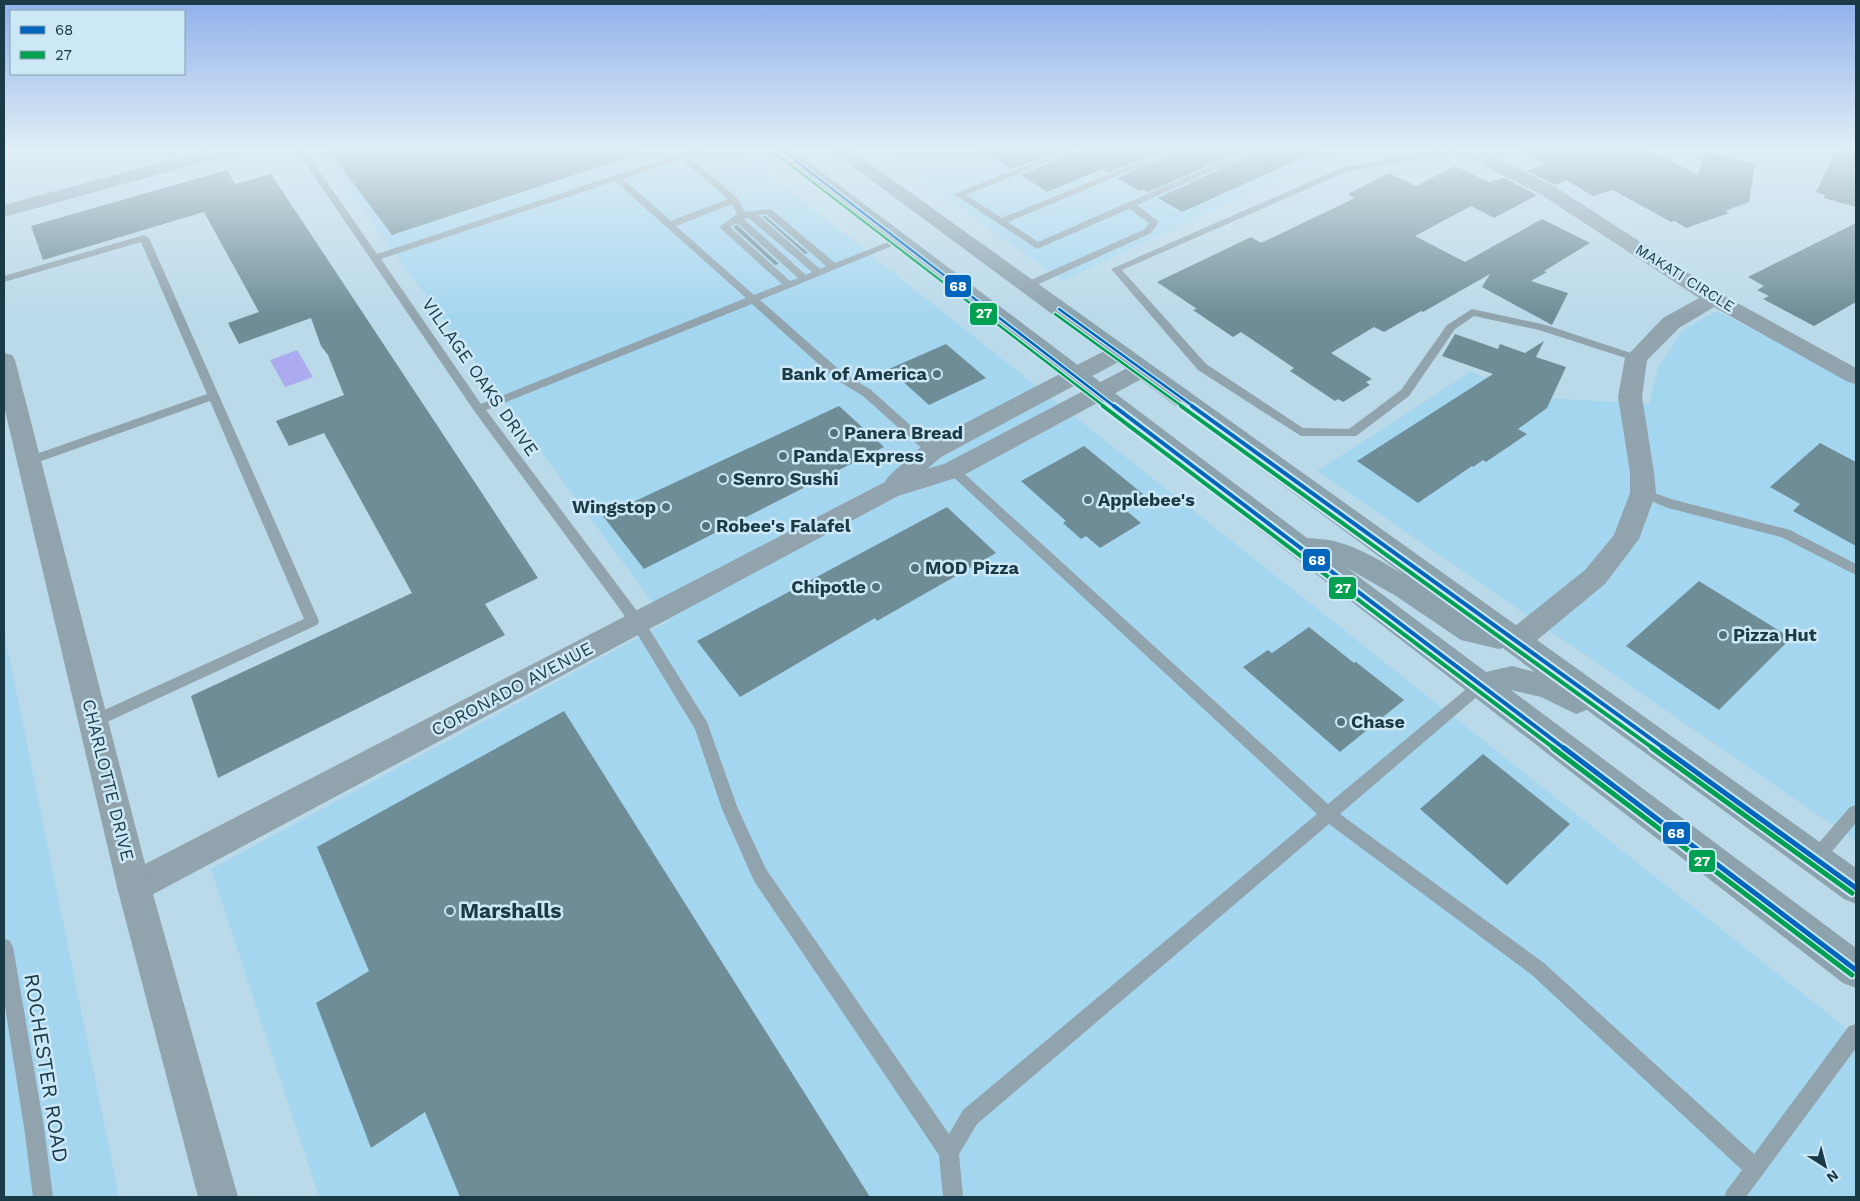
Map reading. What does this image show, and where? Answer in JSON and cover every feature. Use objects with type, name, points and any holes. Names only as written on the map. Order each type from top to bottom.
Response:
[{"type":"main road","points":[[852,204],[1086,385],[1856,970]]},
{"type":"main road","points":[[914,204],[1856,888]]},
{"type":"main road","points":[[1300,547],[1332,550],[1369,567],[1471,632],[1515,642]]},
{"type":"main road","points":[[1481,685],[1512,678],[1548,687],[1588,708],[1720,790]]},
{"type":"street","points":[[4,211],[29,204]]},
{"type":"street","name":"MAKATI CIRCLE","points":[[1569,204],[1714,298],[1856,377]]},
{"type":"street","points":[[1515,642],[1595,577],[1626,538],[1642,493],[1642,472],[1630,396],[1636,358],[1671,323],[1714,298]]},
{"type":"street","name":"CORONADO AVENUE","points":[[134,886],[889,490],[953,470],[1086,385],[1118,353]]},
{"type":"street","name":"CHARLOTTE DRIVE","points":[[4,360],[134,886],[218,1197]]},
{"type":"street","name":"CORONADO AVENUE","points":[[889,490],[932,452],[1086,385],[1142,370]]},
{"type":"lane","name":"VILLAGE OAKS DRIVE","points":[[338,204],[479,409],[638,623],[702,727],[730,809],[760,875],[949,1152]]},
{"type":"lane","points":[[376,258],[539,204]]},
{"type":"lane","points":[[646,204],[839,376],[867,393],[932,452]]},
{"type":"lane","points":[[670,225],[724,204]]},
{"type":"lane","points":[[736,204],[742,215],[740,221],[805,278]]},
{"type":"lane","points":[[974,204],[1037,246],[1130,205],[1154,222],[1148,231],[1026,286]]},
{"type":"lane","points":[[1001,222],[1044,204]]},
{"type":"lane","points":[[1266,204],[1116,269],[1202,367],[1301,432],[1352,432],[1405,393],[1451,327],[1472,312],[1542,327],[1636,358]]},
{"type":"lane","points":[[789,285],[724,227],[742,215],[768,211],[833,267]]},
{"type":"lane","points":[[742,215],[753,216],[819,273]]},
{"type":"lane","points":[[4,279],[144,238],[312,621],[94,722]]},
{"type":"lane","points":[[479,409],[899,240]]},
{"type":"lane","points":[[29,461],[212,396]]},
{"type":"lane","points":[[953,470],[1328,814],[1538,969],[1755,1169]]},
{"type":"lane","points":[[1642,493],[1668,503],[1785,533],[1856,570]]},
{"type":"lane","points":[[953,1197],[949,1152],[970,1117],[1481,685]]},
{"type":"lane","points":[[1816,858],[1856,812]]},
{"type":"lane","name":"ROCHESTER ROAD","points":[[4,955],[34,1127],[43,1197]]},
{"type":"lane","points":[[1734,1197],[1856,1033]]},
{"type":"shaded area","points":[[358,204],[807,204],[1856,1036],[1856,1197],[319,1197],[211,869],[667,622]]},
{"type":"shaded area","points":[[954,204],[1227,204],[1063,281]]},
{"type":"shaded area","points":[[1717,311],[1856,383],[1856,841],[1317,471],[1472,371],[1513,396],[1649,404],[1659,365],[1684,329]]},
{"type":"shaded area","points":[[4,631],[119,1197],[4,1197]]},
{"type":"water","points":[[297,350],[313,377],[285,387],[270,360]]},
{"type":"building","points":[[108,204],[291,204],[538,578],[485,604],[505,635],[218,778],[191,696],[412,593],[324,433],[289,446],[276,421],[344,395],[328,355],[321,346],[311,318],[239,344],[228,323],[259,312],[204,212],[43,260],[31,226]]},
{"type":"building","points":[[369,204],[486,204],[392,235]]},
{"type":"building","points":[[1168,204],[1200,204],[1182,212]]},
{"type":"building","points":[[1342,204],[1520,204],[1494,218],[1471,206],[1415,236],[1465,262],[1542,219],[1590,243],[1531,281],[1568,293],[1552,325],[1482,287],[1490,274],[1384,332],[1374,327],[1331,353],[1372,379],[1366,382],[1370,385],[1343,402],[1338,399],[1335,401],[1290,371],[1294,368],[1241,332],[1233,337],[1193,310],[1197,309],[1157,282],[1251,237],[1261,243]]},
{"type":"building","points":[[1638,204],[1744,204],[1725,211],[1729,213],[1686,228],[1675,221],[1671,222]]},
{"type":"building","points":[[762,216],[765,216],[808,253],[805,254]]},
{"type":"building","points":[[1856,223],[1856,302],[1814,326],[1763,299],[1769,296],[1757,290],[1764,286],[1748,277]]},
{"type":"building","points":[[737,225],[779,264],[775,265],[733,227]]},
{"type":"building","points":[[1455,334],[1498,349],[1500,344],[1525,353],[1544,341],[1536,357],[1566,367],[1547,408],[1518,429],[1527,434],[1486,462],[1483,460],[1472,466],[1418,503],[1357,461],[1493,374],[1442,356]]},
{"type":"building","name":"Bank of America","points":[[946,344],[986,378],[929,405],[889,369]]},
{"type":"building","points":[[839,406],[884,447],[644,569],[603,516]]},
{"type":"building","points":[[1820,443],[1856,462],[1856,546],[1793,511],[1800,504],[1770,487]]},
{"type":"building","name":"Applebee's","points":[[1084,446],[1143,494],[1122,507],[1141,523],[1100,548],[1086,536],[1081,539],[1063,523],[1066,521],[1021,481]]},
{"type":"building","points":[[947,507],[996,553],[877,621],[875,618],[740,697],[697,641]]},
{"type":"building","points":[[1699,581],[1791,638],[1719,710],[1626,646]]},
{"type":"building","points":[[1309,627],[1404,700],[1340,752],[1243,667],[1268,650],[1272,653]]},
{"type":"building","points":[[564,711],[870,1197],[460,1197],[425,1112],[371,1148],[316,1003],[369,971],[317,847]]},
{"type":"building","points":[[1483,754],[1570,824],[1507,885],[1420,809]]},
{"type":"transit line","name":"27","points":[[841,204],[1114,414],[1852,975]]},
{"type":"transit line","name":"68","points":[[852,204],[1118,409],[1856,970]]},
{"type":"transit line","name":"68","points":[[1059,309],[1856,888]]},
{"type":"transit line","name":"27","points":[[1055,314],[1852,893]]},
{"type":"place","name":"Bank of America","points":[[937,374]]},
{"type":"place","name":"Panera Bread","points":[[834,433]]},
{"type":"place","name":"Panda Express","points":[[783,456]]},
{"type":"place","name":"Senro Sushi","points":[[723,479]]},
{"type":"place","name":"Applebee's","points":[[1088,500]]},
{"type":"place","name":"Wingstop","points":[[666,507]]},
{"type":"place","name":"Robee's Falafel","points":[[706,526]]},
{"type":"place","name":"MOD Pizza","points":[[915,568]]},
{"type":"place","name":"Chipotle","points":[[876,587]]},
{"type":"place","name":"Pizza Hut","points":[[1723,635]]},
{"type":"place","name":"Chase","points":[[1341,722]]},
{"type":"place","name":"Marshalls","points":[[450,911]]}]
